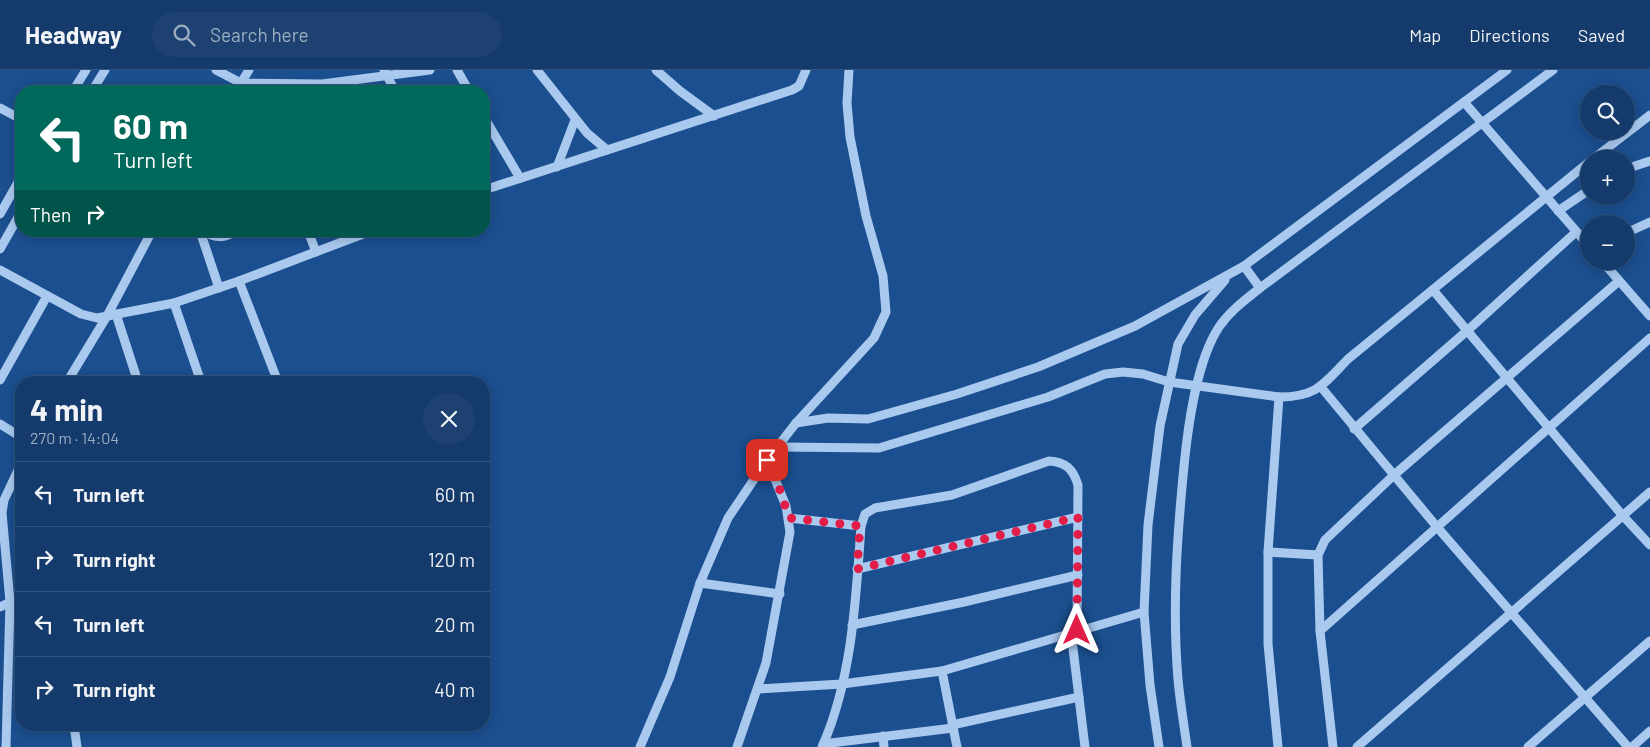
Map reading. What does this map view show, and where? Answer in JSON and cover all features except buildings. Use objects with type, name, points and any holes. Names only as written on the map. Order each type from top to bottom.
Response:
[{"type":"street","points":[[77,85],[86,70]]},
{"type":"street","points":[[96,85],[105,70]]},
{"type":"street","points":[[216,70],[236,85]]},
{"type":"street","points":[[240,85],[248,70]]},
{"type":"street","points":[[336,85],[386,74],[430,70]]},
{"type":"street","points":[[456,70],[465,85]]},
{"type":"street","points":[[536,70],[587,134],[607,150]]},
{"type":"street","points":[[656,70],[714,116]]},
{"type":"street","points":[[490,188],[792,90],[802,82],[806,70]]},
{"type":"street","points":[[640,747],[670,677],[700,583],[728,518],[777,446],[874,338],[886,312],[884,276],[866,216],[850,138],[847,102],[849,70]]},
{"type":"street","points":[[796,423],[828,418],[868,419],[957,394],[1038,367],[1135,326],[1244,266],[1507,70]]},
{"type":"street","points":[[1188,747],[1178,680],[1175,611],[1178,523],[1188,426],[1196,386],[1218,328],[1234,309],[1260,288],[1553,70]]},
{"type":"street","points":[[1464,102],[1580,236]]},
{"type":"street","points":[[0,108],[15,117]]},
{"type":"street","points":[[1605,150],[1650,115]]},
{"type":"street","points":[[556,167],[575,120]]},
{"type":"street","points":[[490,127],[520,178]]},
{"type":"street","points":[[1635,166],[1650,161]]},
{"type":"street","points":[[777,446],[879,448],[1048,397],[1105,374],[1123,372],[1143,374],[1168,382],[1279,397],[1298,397],[1321,387],[1348,359],[1580,169]]},
{"type":"street","points":[[0,214],[15,188]]},
{"type":"street","points":[[1558,211],[1580,196]]},
{"type":"street","points":[[1635,229],[1650,222]]},
{"type":"street","points":[[0,249],[15,223]]},
{"type":"street","points":[[1354,429],[1468,330],[1576,232]]},
{"type":"street","points":[[71,376],[112,315],[149,237]]},
{"type":"street","points":[[202,237],[219,288]]},
{"type":"street","points":[[310,237],[316,252]]},
{"type":"street","points":[[0,270],[81,314],[97,318],[174,303],[239,281],[355,237]]},
{"type":"street","points":[[1244,266],[1260,288]]},
{"type":"street","points":[[1610,270],[1650,316]]},
{"type":"street","points":[[1159,747],[1150,684],[1144,612],[1148,525],[1160,426],[1168,382],[1178,344],[1212,293],[1232,273]]},
{"type":"street","points":[[239,281],[276,376]]},
{"type":"street","points":[[1333,747],[1320,631],[1318,555],[1325,540],[1394,475],[1619,281]]},
{"type":"street","points":[[1433,290],[1623,516],[1650,545]]},
{"type":"street","points":[[0,380],[47,296]]},
{"type":"street","points":[[174,303],[199,376]]},
{"type":"street","points":[[112,315],[136,376]]},
{"type":"street","points":[[1320,631],[1650,338]]},
{"type":"street","points":[[1321,387],[1437,527],[1513,612],[1584,698],[1630,747],[1650,731]]},
{"type":"street","points":[[1278,747],[1268,644],[1268,552],[1279,397]]},
{"type":"street","points":[[0,424],[15,433]]},
{"type":"street","points":[[737,747],[766,663],[788,551],[789,518],[775,475],[767,460]]},
{"type":"street","points":[[1079,697],[953,726],[823,745],[842,684],[852,625],[860,526],[865,514],[875,508],[952,495],[1049,461],[1063,463],[1076,476],[1078,485],[1078,575],[1074,631],[1085,747]]},
{"type":"street","points":[[6,747],[10,602],[2,500],[15,475]]},
{"type":"street","points":[[1357,747],[1650,492]]},
{"type":"street","points":[[857,569],[1078,517]]},
{"type":"street","points":[[789,518],[860,526]]},
{"type":"street","points":[[1268,552],[1318,555]]},
{"type":"street","points":[[852,625],[964,602],[1078,575]]},
{"type":"street","points":[[700,583],[780,594]]},
{"type":"street","points":[[0,607],[15,599]]},
{"type":"street","points":[[758,690],[842,684],[942,671],[1144,612]]},
{"type":"street","points":[[1528,747],[1650,641]]},
{"type":"street","points":[[942,671],[957,747]]},
{"type":"street","points":[[75,731],[77,747]]},
{"type":"street","points":[[883,736],[884,747]]},
{"type":"route","points":[[767,460],[775,475],[789,518],[827,524],[860,526],[860,548],[857,569],[1078,517],[1077,630]]}]
